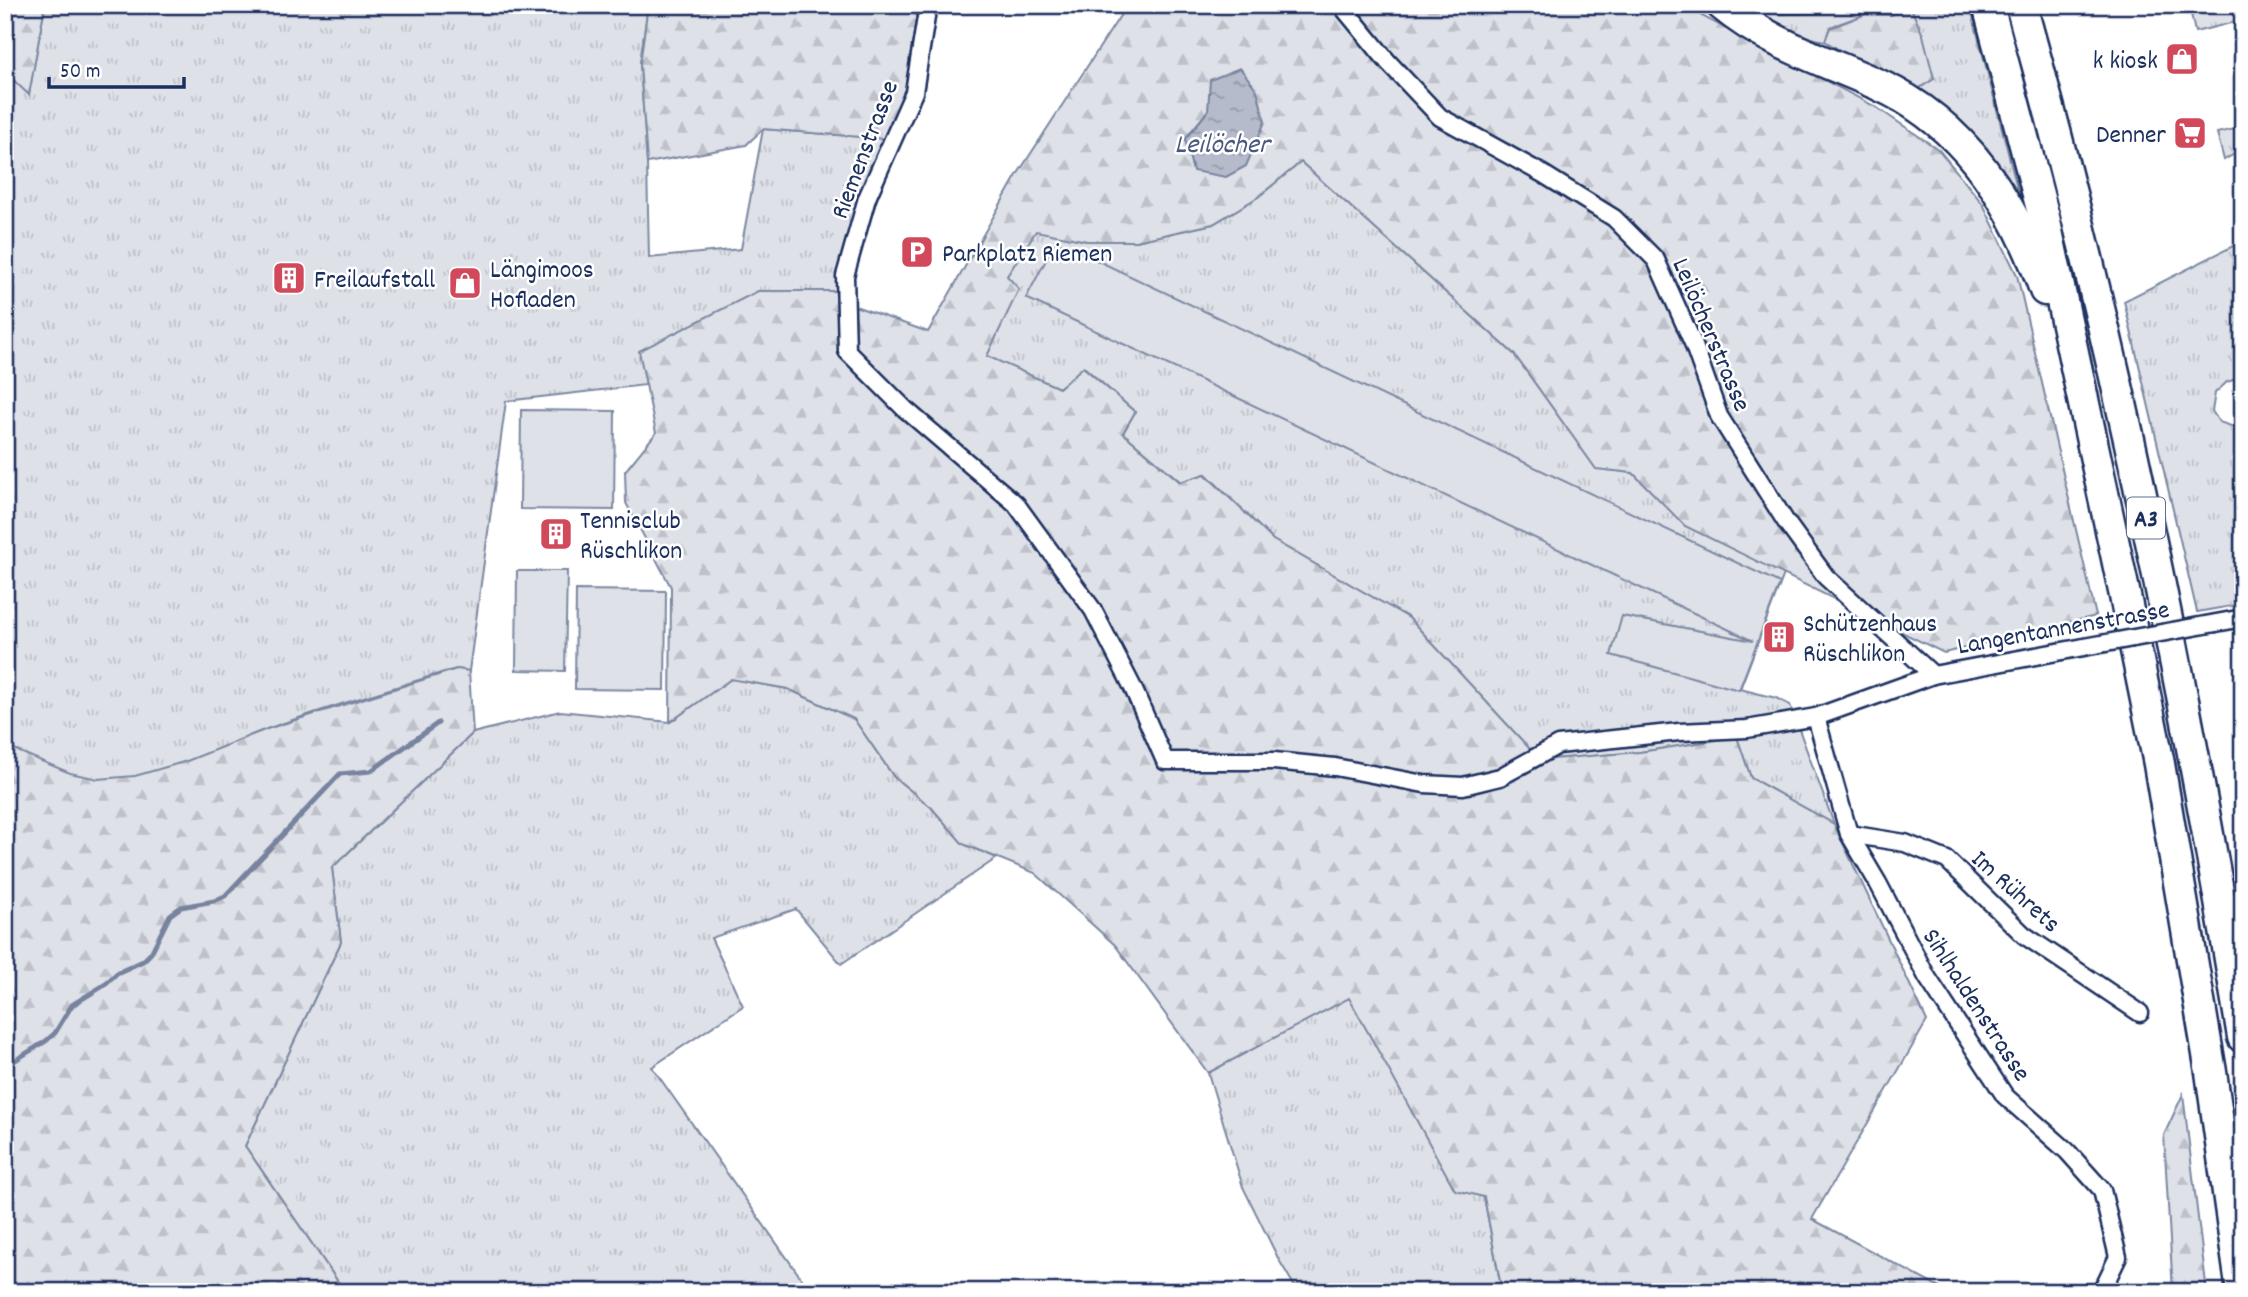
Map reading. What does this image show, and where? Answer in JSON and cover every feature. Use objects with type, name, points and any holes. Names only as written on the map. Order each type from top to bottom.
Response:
[{"type":"highway","points":[[1723,5],[1760,32],[1904,98],[1934,118],[1967,150],[2001,194],[2028,248],[2084,404]]},
{"type":"highway","name":"A3","points":[[1988,5],[2044,217],[2124,591],[2178,871],[2211,1072],[2242,1292]]},
{"type":"highway","name":"A3","points":[[2021,5],[2062,152],[2138,480],[2190,734],[2243,1037]]},
{"type":"street","name":"Riemenstrasse","points":[[847,351],[845,276],[867,198],[914,93],[928,5]]},
{"type":"street","name":"Leilöcherstrasse","points":[[1341,5],[1388,62],[1440,117],[1543,174],[1614,218],[1656,260],[1693,343],[1719,416],[1786,522],[1826,578],[1933,675]]},
{"type":"street","name":"Langentannenstrasse","points":[[847,351],[905,409],[1016,503],[1093,610],[1133,688],[1165,761],[1273,761],[1335,767],[1424,784],[1463,786],[1500,777],[1559,745],[1679,732],[1747,729],[1815,717],[1933,675],[2243,618]]},
{"type":"street","name":"Sihlhaldenstrasse","points":[[1815,717],[1849,834],[1927,977],[2006,1096],[2067,1151],[2102,1191],[2118,1257],[2101,1292]]},
{"type":"street","name":"Im Rührets","points":[[1849,834],[1905,843],[1947,860],[2024,935],[2140,1013]]},
{"type":"green space","points":[[5,5],[45,5],[29,95],[5,72]]},
{"type":"green space","points":[[45,5],[648,5],[640,64],[647,163],[649,258],[741,249],[763,129],[886,139],[885,174],[852,279],[855,306],[834,291],[640,351],[646,385],[506,401],[469,671],[457,669],[444,672],[333,707],[143,775],[99,779],[64,772],[5,744],[5,72],[29,94]]},
{"type":"green space","points":[[648,5],[918,5],[904,102],[886,139],[763,129],[746,145],[647,163],[640,64]]},
{"type":"green space","points":[[1127,5],[1688,5],[1700,15],[1876,107],[1939,150],[1983,204],[2017,275],[2096,616],[1944,653],[1685,526],[1633,473],[1596,469],[1514,354],[1301,162],[1258,197],[1213,224],[1136,241],[1087,241],[1036,231],[1007,276],[1019,289],[987,356],[1059,388],[1083,367],[1135,412],[1123,433],[1180,482],[1205,474],[1273,540],[1409,618],[1540,760],[1640,752],[1737,737],[1751,778],[1834,824],[1927,1021],[1812,1219],[1947,1292],[1502,1292],[1484,1197],[1455,1190],[1349,998],[1208,1073],[1115,945],[1035,873],[963,844],[931,807],[894,777],[854,719],[788,689],[731,679],[670,722],[671,587],[626,503],[625,471],[656,433],[639,351],[758,291],[834,291],[855,306],[928,332],[1017,175]],"holes":[[[1208,111],[1193,171],[1185,139]]]},
{"type":"green space","points":[[1736,5],[1751,5],[1781,14],[1818,13],[1843,5],[1970,5],[2027,226],[1969,140],[1918,89],[1934,78],[1930,65],[1891,15],[1866,14],[1830,27],[1825,41],[1773,30]]},
{"type":"green space","points":[[2189,5],[2243,5],[2243,20],[2195,32]]},
{"type":"green space","points":[[1910,6],[1923,35],[1934,79],[1918,89],[1895,84],[1825,41],[1830,28],[1866,14],[1891,15]]},
{"type":"green space","points":[[2243,127],[2243,149],[2224,160],[2217,133]]},
{"type":"green space","points":[[1301,162],[1514,354],[1596,468],[1633,473],[1686,526],[1784,574],[1740,689],[1776,698],[1790,705],[1834,824],[1751,778],[1737,737],[1640,752],[1540,760],[1409,618],[1273,540],[1206,474],[1181,482],[1123,433],[1135,412],[1084,367],[1059,388],[986,357],[1018,289],[1006,276],[1036,230],[1087,241],[1136,241],[1213,224],[1258,197]]},
{"type":"green space","points":[[1056,241],[1780,583],[1739,690],[1611,655],[1622,616],[1753,641],[1026,298]]},
{"type":"green space","points":[[2243,241],[2243,377],[2227,382],[2215,393],[2212,411],[2219,422],[2243,433],[2243,604],[2197,612],[2124,301]]},
{"type":"green space","points":[[521,410],[615,411],[614,510],[520,509]]},
{"type":"green space","points":[[517,571],[567,571],[565,671],[516,670]]},
{"type":"green space","points":[[576,590],[666,591],[665,690],[575,689]]},
{"type":"green space","points":[[457,669],[469,671],[473,733],[332,868],[341,942],[245,1146],[345,1292],[5,1292],[5,744],[70,773],[98,779],[135,776],[187,761],[267,729]]},
{"type":"green space","points":[[731,679],[788,689],[854,719],[894,777],[931,807],[963,844],[997,858],[841,964],[796,909],[711,938],[743,1006],[652,1067],[811,1292],[345,1292],[245,1146],[341,942],[332,868],[473,733],[560,711],[670,722]]},
{"type":"green space","points":[[1349,997],[1455,1189],[1484,1197],[1502,1292],[1298,1292],[1279,1260],[1243,1187],[1208,1073]]},
{"type":"green space","points":[[2183,1094],[2207,1292],[2173,1292],[2164,1135]]},
{"type":"water","name":"Leilöcher","points":[[1240,68],[1257,90],[1265,122],[1246,166],[1226,177],[1193,171],[1185,139],[1208,111],[1210,80]]},
{"type":"waterway","points":[[14,1061],[55,1033],[72,1005],[103,986],[117,973],[143,961],[151,953],[170,915],[181,907],[214,901],[225,896],[340,774],[371,771],[438,723]]},
{"type":"place","name":"k kiosk","points":[[2182,59]]},
{"type":"place","name":"Denner","points":[[2190,133]]},
{"type":"place","name":"Parkplatz Riemen","points":[[917,252]]},
{"type":"place","name":"Freilaufstall","points":[[289,278]]},
{"type":"place","name":"Längimoos Hofladen","points":[[465,283]]},
{"type":"place","name":"Tennisclub Rüschlikon","points":[[556,534]]},
{"type":"place","name":"Schützenhaus Rüschlikon","points":[[1779,637]]}]
